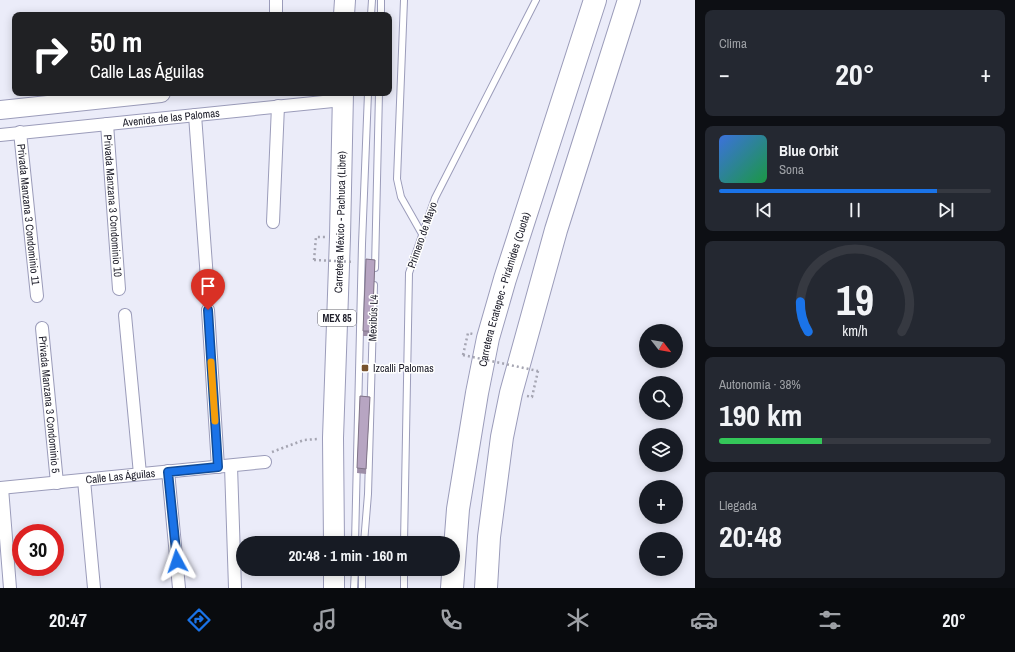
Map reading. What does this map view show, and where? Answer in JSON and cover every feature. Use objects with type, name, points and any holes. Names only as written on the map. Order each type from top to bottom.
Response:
[{"type":"highway","name":"Carretera Ecatepec - Pirámides (Cuota)","points":[[452,588],[458,508],[477,393],[488,338],[505,279],[595,0]]},
{"type":"highway","points":[[486,588],[489,537],[500,452],[511,393],[556,230],[629,0]]},
{"type":"main road","points":[[344,12],[345,0]]},
{"type":"main road","points":[[0,110],[133,96]]},
{"type":"main road","name":"Carretera México - Pachuca (Libre)","points":[[334,536],[333,438],[343,96]]},
{"type":"main road","points":[[334,576],[334,588]]},
{"type":"street","points":[[276,0],[276,12]]},
{"type":"street","name":"Avenida de las Palomas","points":[[0,134],[278,106],[343,96]]},
{"type":"street","points":[[273,222],[278,106]]},
{"type":"street","points":[[195,115],[207,279]]},
{"type":"street","name":"Privada Manzana 3 Condominio 10","points":[[107,124],[119,289]]},
{"type":"street","name":"Privada Manzana 3 Condominio 11","points":[[20,132],[37,296]]},
{"type":"street","points":[[208,310],[218,467]]},
{"type":"street","points":[[125,315],[140,474]]},
{"type":"street","name":"Privada Manzana 3 Condominio 5","points":[[42,328],[57,483]]},
{"type":"street","name":"Calle Las Águilas","points":[[1,488],[265,462]]},
{"type":"street","points":[[231,466],[235,588]]},
{"type":"street","points":[[168,472],[179,588]]},
{"type":"street","points":[[84,480],[94,588]]},
{"type":"street","points":[[1,488],[10,588]]},
{"type":"lane","points":[[371,12],[372,0]]},
{"type":"lane","points":[[381,0],[381,12]]},
{"type":"lane","points":[[404,0],[397,179],[401,197],[422,234]]},
{"type":"lane","name":"Primero de Mayo","points":[[404,536],[409,273],[435,198],[536,0]]},
{"type":"lane","name":"Mexibús L4","points":[[355,536],[362,244],[368,96]]},
{"type":"lane","points":[[374,274],[379,96]]},
{"type":"lane","name":"Mexibús L4","points":[[365,536],[368,494],[374,282]]},
{"type":"lane","points":[[354,588],[355,576]]},
{"type":"lane","points":[[362,576],[362,588]]},
{"type":"lane","points":[[404,576],[404,588]]},
{"type":"path","points":[[316,237],[314,260],[354,262]]},
{"type":"path","points":[[468,333],[463,355],[538,371],[532,397]]},
{"type":"path","points":[[265,462],[272,452],[304,440],[333,438]]},
{"type":"building","points":[[366,259],[375,260],[372,331],[363,331]]},
{"type":"building","points":[[360,396],[370,397],[366,469],[357,468]]},
{"type":"slow traffic","points":[[211,362],[215,421]]},
{"type":"place","name":"Izcalli Palomas","points":[[365,368]]},
{"type":"route","points":[[177,561],[168,472],[218,467],[208,310]]}]
